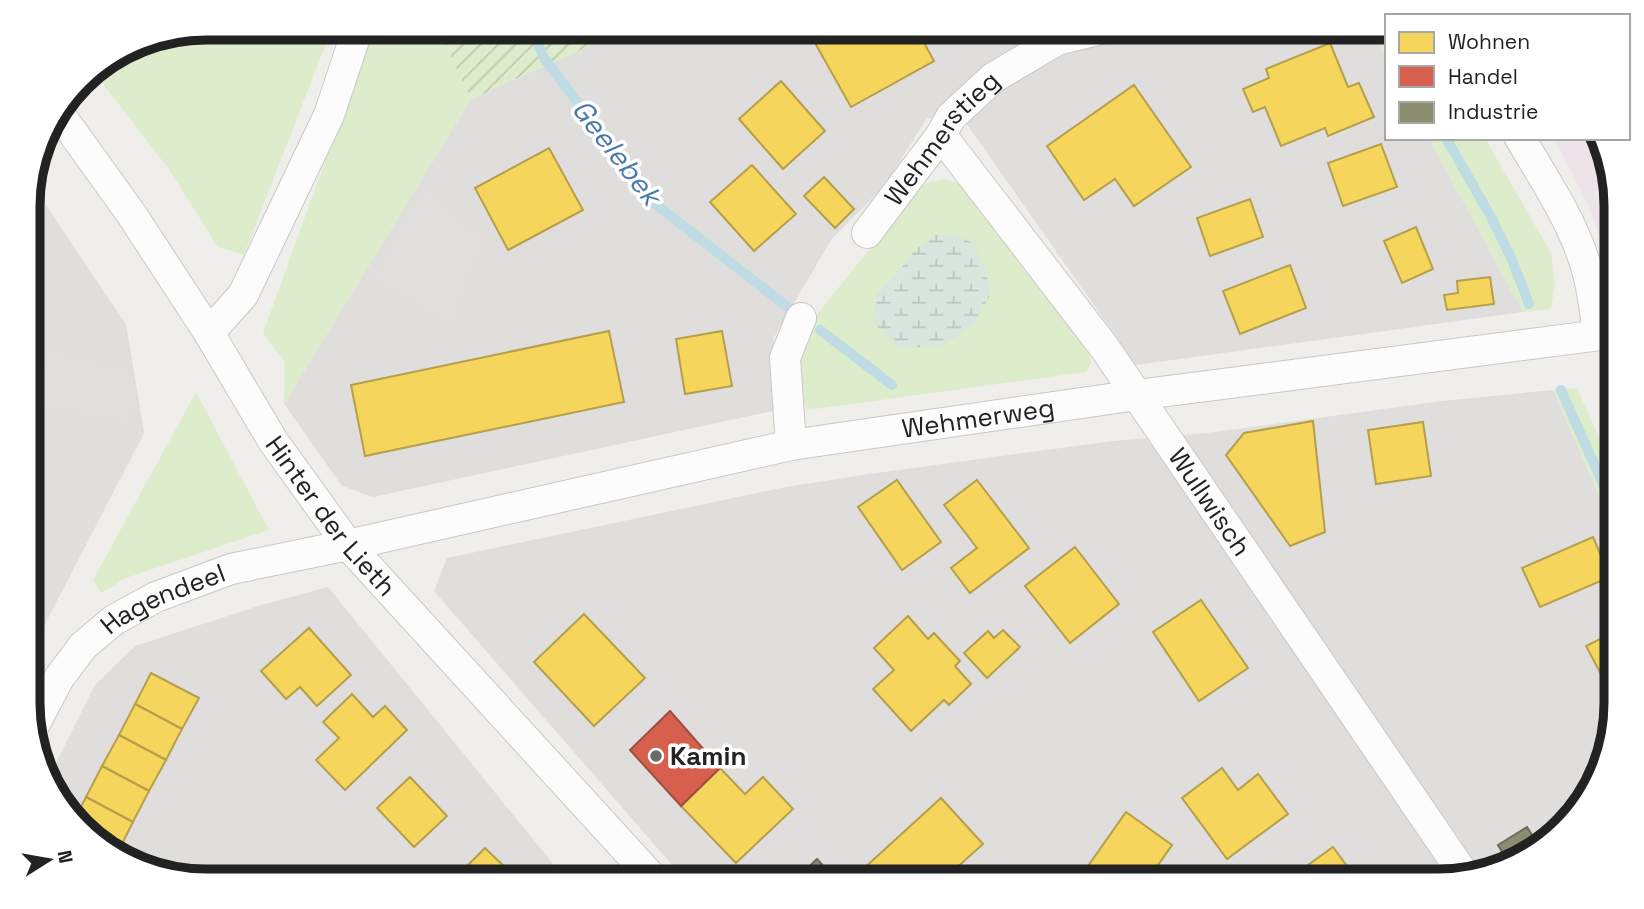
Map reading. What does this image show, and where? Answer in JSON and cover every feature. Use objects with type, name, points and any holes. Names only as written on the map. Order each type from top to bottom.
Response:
[{"type":"street","points":[[209,334],[243,295],[329,115],[354,40]]},
{"type":"street","name":"Wehmerstieg","points":[[867,233],[941,135],[951,117],[993,78],[1057,40]]},
{"type":"street","name":"Hinter der Lieth","points":[[64,120],[132,215],[209,334],[273,441],[348,545],[644,869]]},
{"type":"street","name":"Wullwisch","points":[[941,135],[1104,347],[1459,867]]},
{"type":"street","points":[[1521,140],[1568,222],[1583,258],[1603,323]]},
{"type":"street","points":[[791,445],[785,358],[801,318]]},
{"type":"street","name":"Wehmerweg","points":[[348,545],[791,445],[1136,395],[1603,335]]},
{"type":"street","name":"Hagendeel","points":[[41,712],[59,678],[83,646],[114,620],[156,597],[231,569],[348,545]]},
{"type":"shaded area","points":[[602,40],[1377,40],[1385,55],[1385,140],[1430,140],[1523,312],[1136,365],[966,123],[927,118],[885,185],[831,240],[773,339],[777,410],[373,497],[342,486],[284,404],[471,99]]},
{"type":"shaded area","points":[[1554,140],[1590,140],[1601,174],[1603,245],[1590,209]]},
{"type":"shaded area","points":[[423,193],[479,239],[450,323],[379,277]]},
{"type":"shaded area","points":[[41,198],[126,324],[144,433],[40,634]]},
{"type":"shaded area","points":[[50,355],[134,374],[129,420],[41,401]]},
{"type":"shaded area","points":[[1553,390],[1603,504],[1603,714],[1595,756],[1582,786],[1570,804],[1539,835],[1501,856],[1470,866],[675,869],[434,591],[447,558],[786,487],[1113,441],[1207,433],[1442,401]]},
{"type":"shaded area","points":[[328,587],[557,869],[206,869],[163,863],[123,847],[105,835],[81,812],[62,786],[54,768],[95,685],[135,646],[258,606]]},
{"type":"green space","points":[[327,40],[244,255],[218,247],[168,168],[99,79],[133,57],[184,42]]},
{"type":"green space","points":[[368,40],[443,40],[471,99],[284,404],[285,362],[263,333]]},
{"type":"green space","points":[[443,40],[602,40],[471,99]]},
{"type":"green space","points":[[1377,40],[1385,40],[1385,55]]},
{"type":"green space","points":[[1430,140],[1486,140],[1551,253],[1555,282],[1551,309],[1523,312]]},
{"type":"green space","points":[[945,179],[965,185],[1089,351],[1091,363],[1086,372],[808,410],[803,402],[798,356],[815,317],[921,185]]},
{"type":"green space","points":[[935,235],[955,235],[973,243],[985,269],[991,293],[974,325],[941,347],[899,348],[872,321],[877,294],[914,251]]},
{"type":"green space","points":[[1577,388],[1603,447],[1603,504],[1553,390]]},
{"type":"green space","points":[[196,392],[269,530],[126,578],[101,593],[93,580]]},
{"type":"building: Wohnen","points":[[813,40],[923,40],[934,61],[851,107]]},
{"type":"building: Wohnen","points":[[1330,43],[1348,87],[1359,83],[1374,117],[1328,136],[1325,128],[1281,146],[1265,107],[1253,112],[1243,89],[1269,78],[1266,69]]},
{"type":"building: Wohnen","points":[[781,81],[825,131],[783,169],[739,119]]},
{"type":"building: Wohnen","points":[[1134,85],[1191,167],[1134,206],[1115,179],[1084,200],[1047,146]]},
{"type":"building: Wohnen","points":[[1381,144],[1397,187],[1343,206],[1328,163]]},
{"type":"building: Wohnen","points":[[549,148],[583,210],[508,250],[475,188]]},
{"type":"building: Wohnen","points":[[752,165],[796,214],[754,251],[710,202]]},
{"type":"building: Wohnen","points":[[824,177],[854,209],[835,228],[804,196]]},
{"type":"building: Wohnen","points":[[1250,199],[1263,237],[1210,256],[1197,218]]},
{"type":"building: Wohnen","points":[[1416,227],[1433,269],[1402,283],[1384,241]]},
{"type":"building: Wohnen","points":[[1290,265],[1306,308],[1240,334],[1223,291]]},
{"type":"building: Wohnen","points":[[1490,277],[1494,304],[1447,310],[1444,295],[1458,293],[1457,281]]},
{"type":"building: Wohnen","points":[[609,331],[624,402],[365,456],[351,385]]},
{"type":"building: Wohnen","points":[[722,331],[732,386],[685,394],[676,339]]},
{"type":"building: Wohnen","points":[[1313,421],[1325,532],[1290,546],[1226,455],[1244,433]]},
{"type":"building: Wohnen","points":[[1423,422],[1431,476],[1376,484],[1368,430]]},
{"type":"building: Wohnen","points":[[897,480],[941,542],[902,570],[858,507]]},
{"type":"building: Wohnen","points":[[977,480],[1029,548],[970,593],[951,568],[977,548],[944,505]]},
{"type":"building: Wohnen","points":[[1593,537],[1603,561],[1603,580],[1540,607],[1522,568]]},
{"type":"building: Wohnen","points":[[1075,547],[1119,604],[1070,643],[1025,586]]},
{"type":"building: Wohnen","points":[[1201,600],[1248,668],[1199,701],[1153,632]]},
{"type":"building: Wohnen","points":[[584,614],[645,678],[594,726],[534,662]]},
{"type":"building: Wohnen","points":[[908,616],[928,639],[934,633],[960,661],[955,666],[971,684],[949,705],[944,700],[911,731],[873,689],[894,670],[874,648]]},
{"type":"building: Wohnen","points":[[309,628],[351,675],[317,706],[300,687],[286,699],[261,671]]},
{"type":"building: Wohnen","points":[[1003,630],[1020,647],[987,678],[964,653],[988,631],[994,638]]},
{"type":"building: Wohnen","points":[[1603,638],[1603,678],[1586,646]]},
{"type":"building: Wohnen","points":[[151,673],[199,698],[182,729],[135,704]]},
{"type":"building: Wohnen","points":[[352,694],[373,717],[385,706],[407,730],[345,790],[316,760],[339,738],[323,722]]},
{"type":"building: Wohnen","points":[[135,704],[182,729],[166,760],[119,735]]},
{"type":"building: Wohnen","points":[[119,735],[166,760],[149,791],[102,766]]},
{"type":"building: Wohnen","points":[[102,766],[149,791],[133,822],[86,797]]},
{"type":"building: Wohnen","points":[[720,768],[745,794],[763,777],[793,809],[736,863],[681,806]]},
{"type":"building: Wohnen","points":[[1222,768],[1238,790],[1258,774],[1288,814],[1227,859],[1182,798]]},
{"type":"building: Wohnen","points":[[410,777],[447,816],[414,847],[377,808]]},
{"type":"building: Wohnen","points":[[86,797],[133,822],[121,846],[105,835],[79,810]]},
{"type":"building: Wohnen","points":[[941,798],[983,844],[956,868],[864,868]]},
{"type":"building: Wohnen","points":[[1126,812],[1172,845],[1156,868],[1086,868]]},
{"type":"building: Wohnen","points":[[1333,847],[1349,868],[1304,868]]},
{"type":"building: Wohnen","points":[[485,848],[507,869],[464,869]]},
{"type":"building: Handel","points":[[670,711],[720,768],[681,806],[630,750]]},
{"type":"building: Industrie","points":[[1527,827],[1534,838],[1504,855],[1498,845]]},
{"type":"building: Industrie","points":[[817,859],[826,869],[807,869]]},
{"type":"waterway","name":"Geelebek","points":[[536,40],[544,58],[654,203],[790,309]]},
{"type":"waterway","points":[[1447,140],[1491,217],[1529,304]]},
{"type":"waterway","name":"Geelebek","points":[[820,330],[892,385]]},
{"type":"waterway","points":[[1561,390],[1603,484]]},
{"type":"place","name":"Kamin","points":[[656,756]]}]
